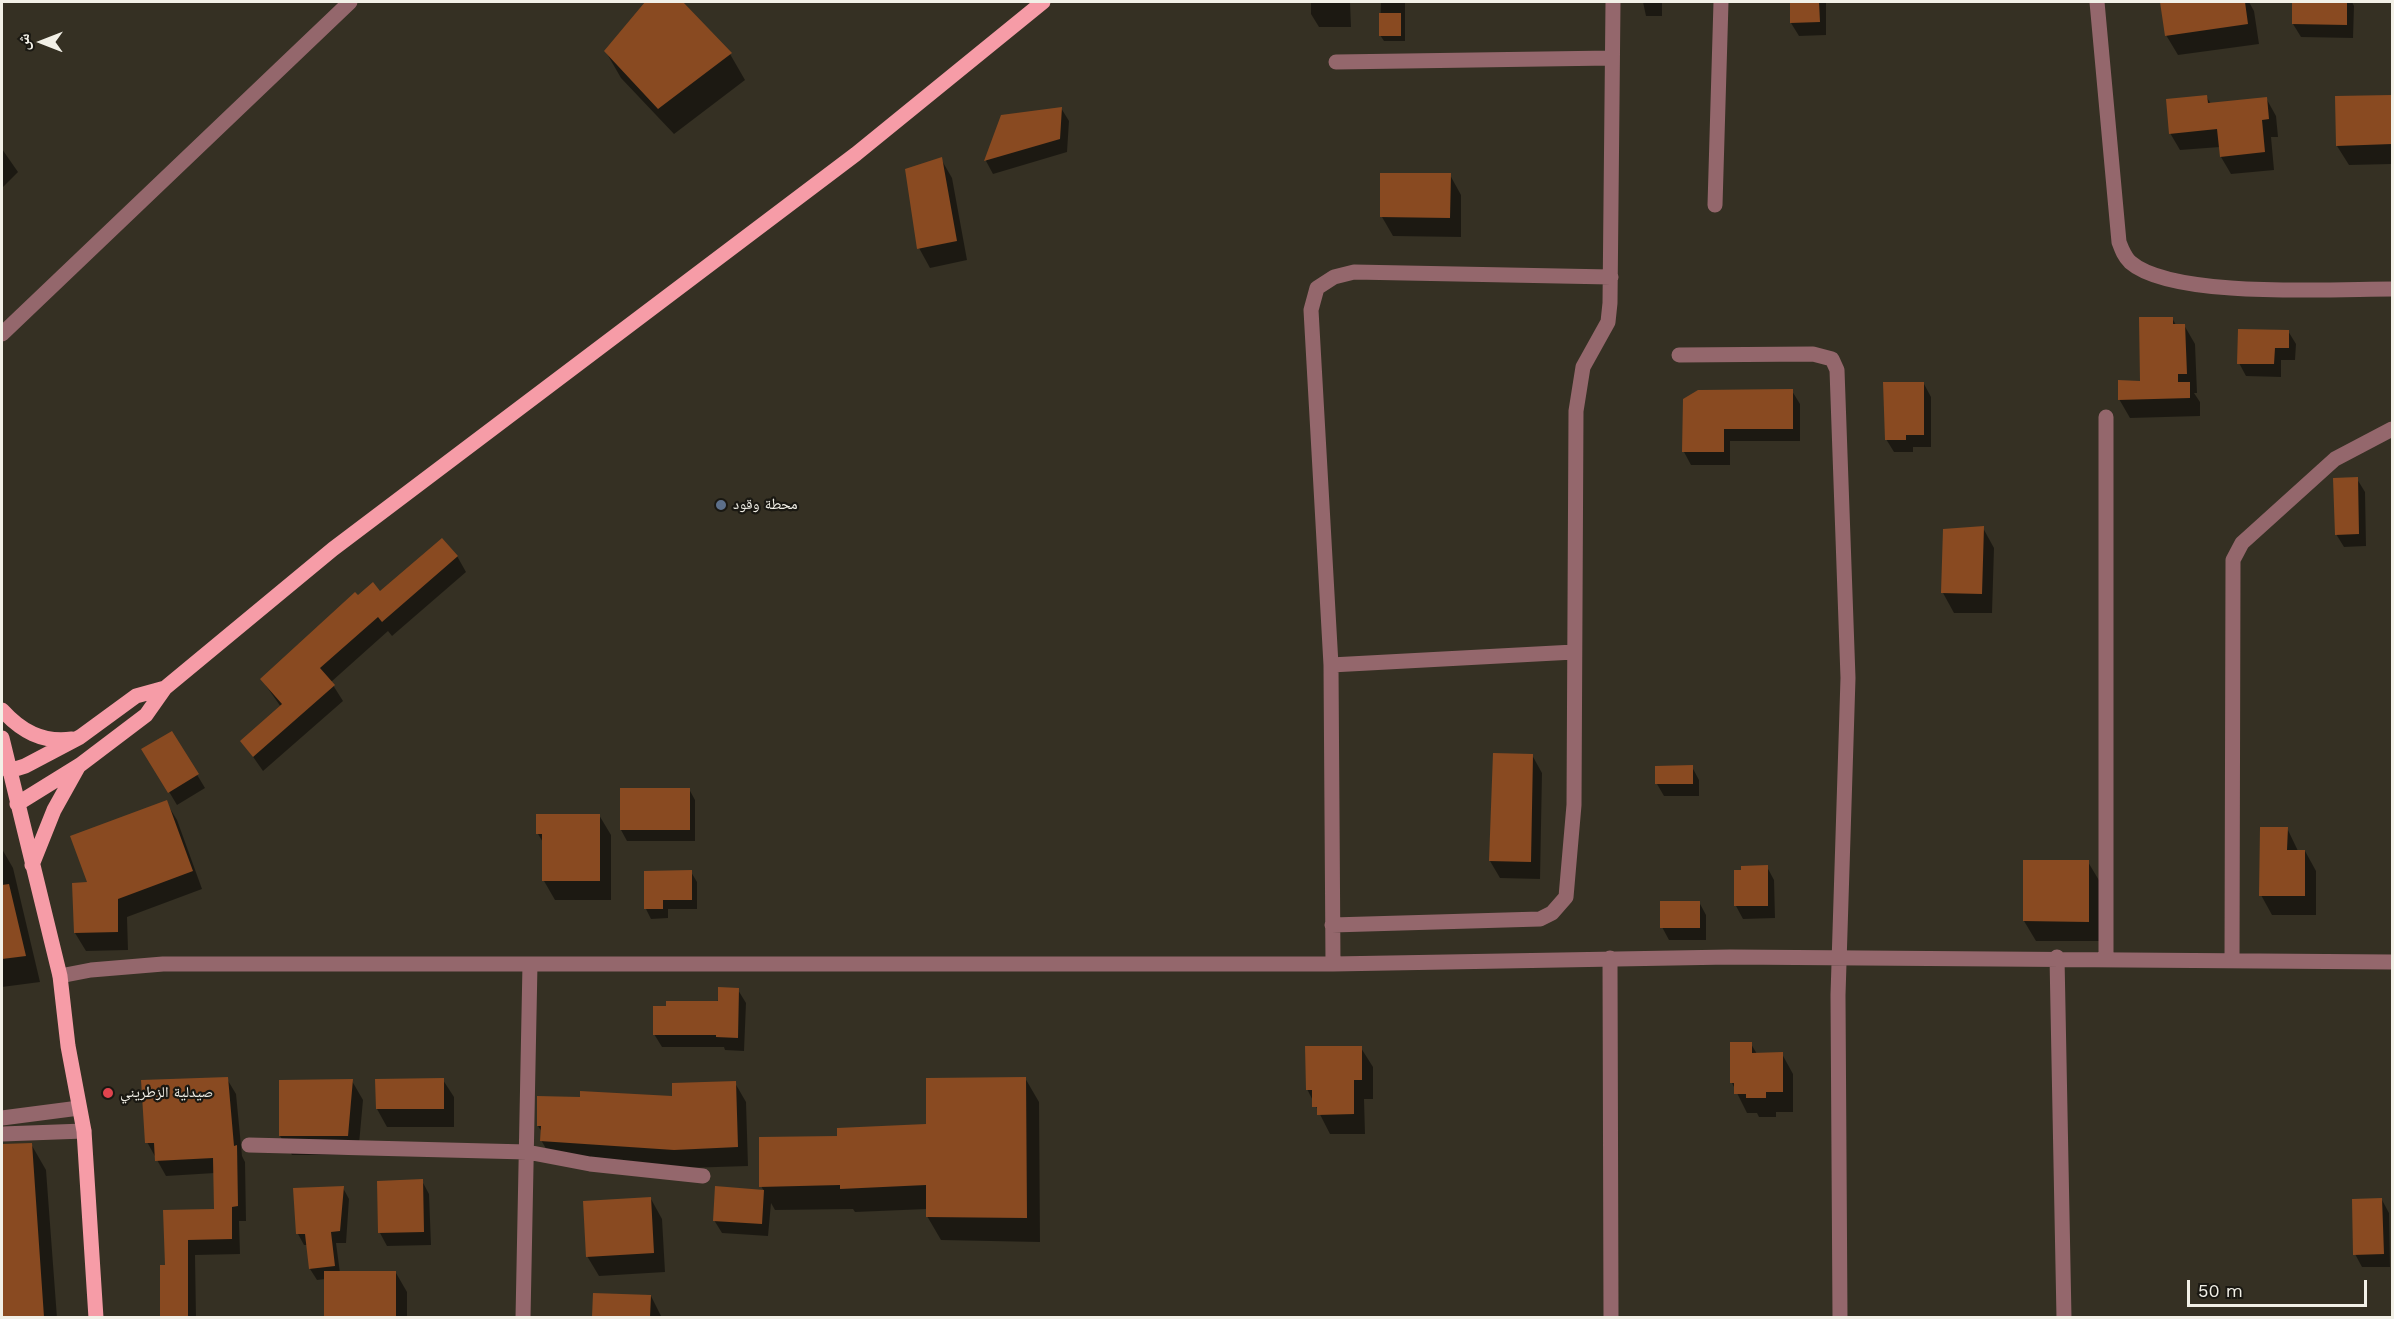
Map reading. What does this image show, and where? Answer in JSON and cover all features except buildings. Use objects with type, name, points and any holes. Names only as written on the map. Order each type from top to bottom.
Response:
[{"type":"main road","points":[[17,804],[80,765],[146,714],[165,688],[333,549],[856,154],[1043,2]]},
{"type":"main road","points":[[5,771],[25,766],[80,737],[136,696],[165,688]]},
{"type":"main road","points":[[2,710],[14,723],[39,738],[54,741],[80,737]]},
{"type":"main road","points":[[2,738],[5,771],[17,804],[60,976],[84,1131],[96,1317]]},
{"type":"main road","points":[[32,865],[54,810],[80,765]]},
{"type":"street","points":[[2,334],[113,231],[350,2]]},
{"type":"street","points":[[1332,926],[1540,919],[1552,913],[1566,897],[1574,805],[1576,411],[1583,368],[1608,322],[1611,277],[1613,2]]},
{"type":"street","points":[[1715,205],[1721,2]]},
{"type":"street","points":[[2097,2],[2119,242],[2124,255],[2131,263],[2159,278],[2202,287],[2392,289]]},
{"type":"street","points":[[1336,62],[1612,58]]},
{"type":"street","points":[[1333,964],[1331,665],[1311,309],[1317,288],[1334,278],[1354,272],[1611,277]]},
{"type":"street","points":[[1679,355],[1813,354],[1828,357],[1836,365],[1848,678],[1839,957],[1840,1317]]},
{"type":"street","points":[[2106,417],[2106,958]]},
{"type":"street","points":[[2232,960],[2233,560],[2242,543],[2335,459],[2392,429]]},
{"type":"street","points":[[1331,665],[1574,651]]},
{"type":"street","points":[[60,976],[91,970],[163,963],[1333,964],[1610,958],[1839,957],[2057,957],[2392,962]]},
{"type":"street","points":[[2057,957],[2064,1317]]},
{"type":"street","points":[[1610,958],[1611,1317]]},
{"type":"street","points":[[523,1317],[530,964]]},
{"type":"street","points":[[2,1118],[79,1108]]},
{"type":"street","points":[[2,1134],[84,1131]]},
{"type":"street","points":[[249,1145],[527,1152],[590,1164],[703,1176]]},
{"type":"place","name":"محطة وقود","points":[[721,505]]},
{"type":"place","name":"صيدلية الزطريني","points":[[108,1093]]}]
